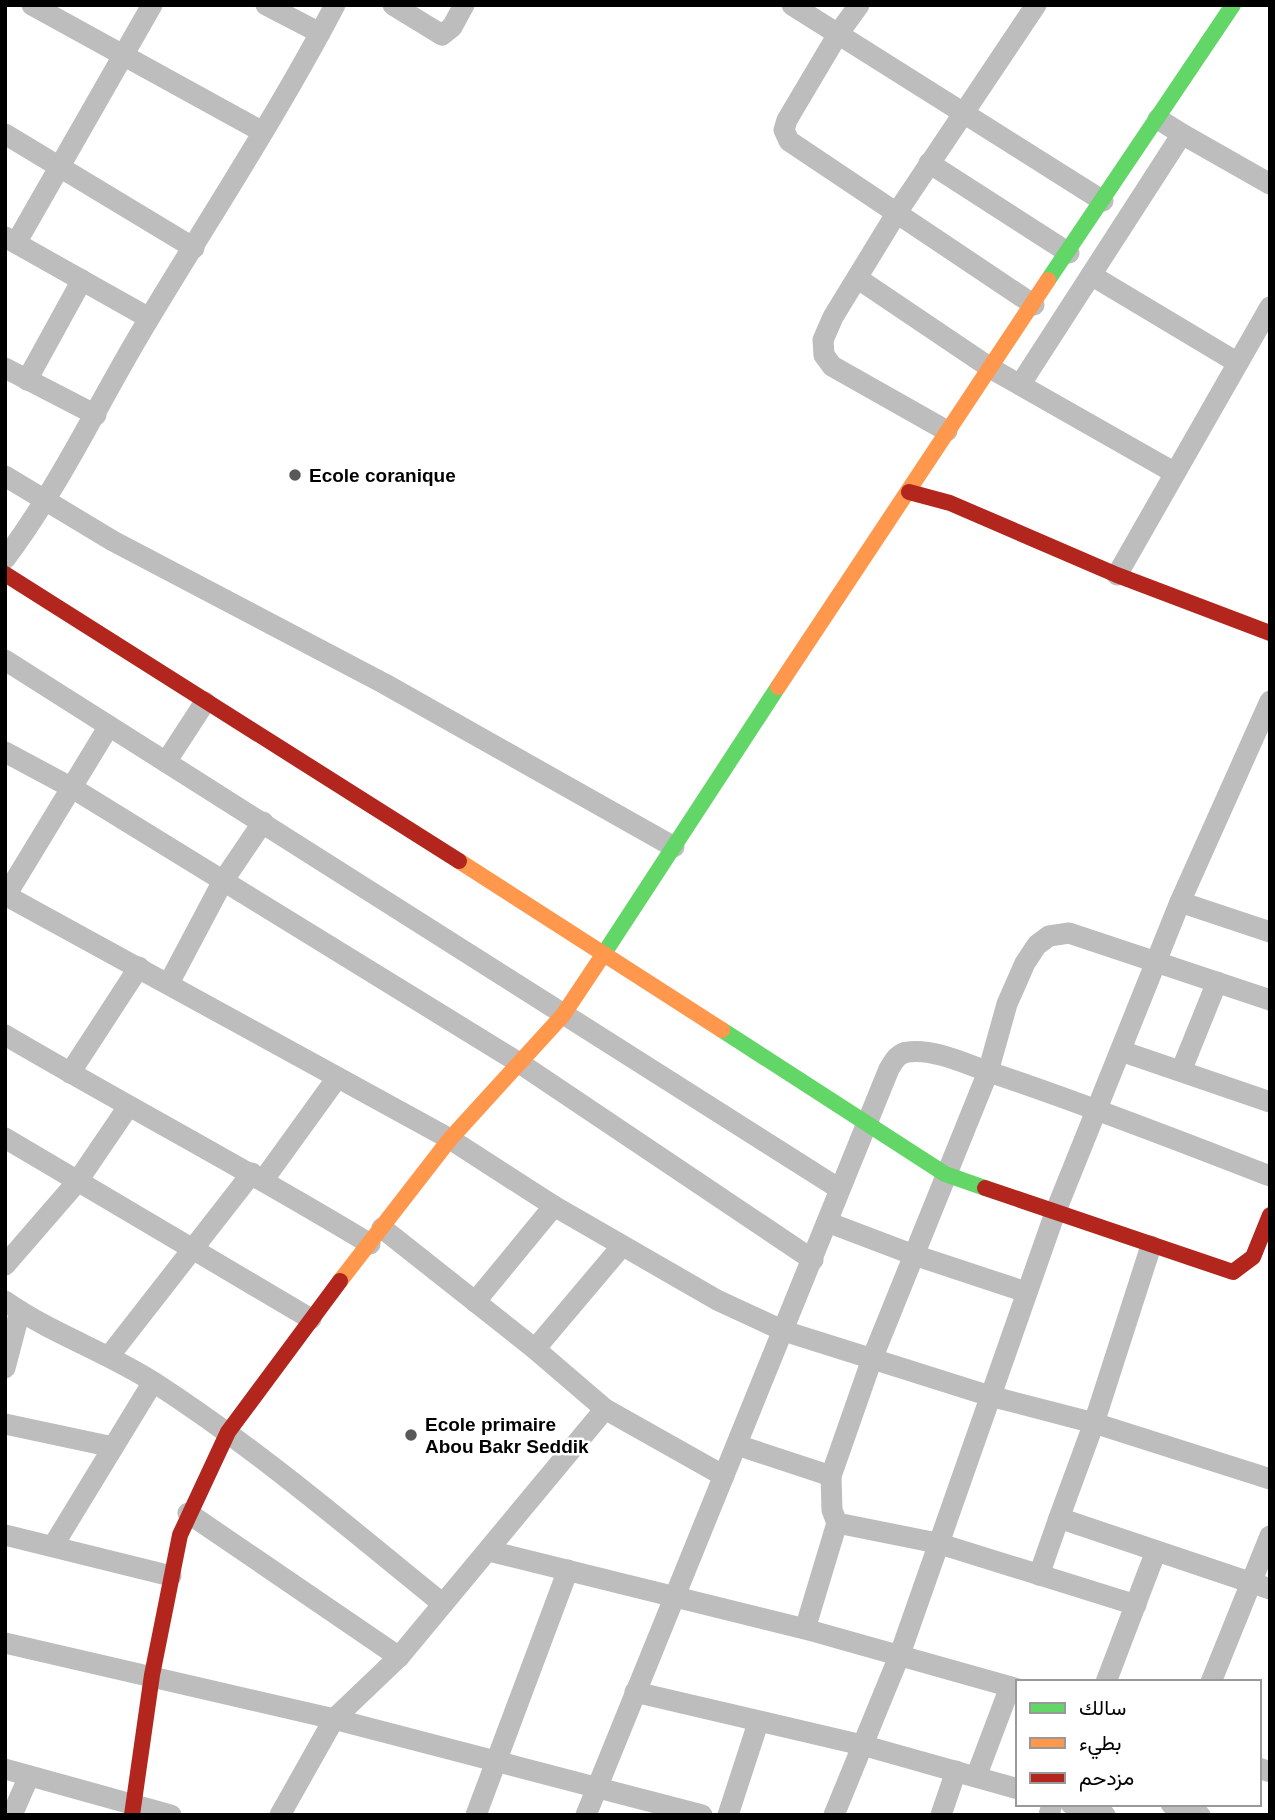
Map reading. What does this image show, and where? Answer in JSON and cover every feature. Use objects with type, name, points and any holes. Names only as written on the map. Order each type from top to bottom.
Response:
[{"type":"street","points":[[32,5],[261,131]]},
{"type":"street","points":[[149,318],[11,240],[152,5]]},
{"type":"street","points":[[267,5],[320,33]]},
{"type":"street","points":[[5,559],[47,499],[149,318],[194,248],[335,5]]},
{"type":"street","points":[[393,5],[442,35],[452,27],[464,5]]},
{"type":"street","points":[[792,5],[1103,201]]},
{"type":"street","points":[[859,5],[838,34],[784,130],[789,141],[1034,304]]},
{"type":"street","points":[[947,431],[832,366],[824,355],[823,340],[833,317],[896,214],[1037,5]]},
{"type":"street","points":[[134,1810],[152,1675],[171,1576],[188,1513],[228,1432],[450,1139],[563,1015],[947,431],[992,369],[1233,5]]},
{"type":"street","points":[[1157,119],[1270,184]]},
{"type":"street","points":[[5,134],[194,248]]},
{"type":"street","points":[[1020,385],[1182,134]]},
{"type":"street","points":[[929,163],[1069,253]]},
{"type":"street","points":[[1090,220],[1117,234]]},
{"type":"street","points":[[1091,275],[1238,363]]},
{"type":"street","points":[[857,278],[992,369],[1175,473]]},
{"type":"street","points":[[26,380],[82,280]]},
{"type":"street","points":[[1117,575],[1270,307]]},
{"type":"street","points":[[5,368],[96,415]]},
{"type":"street","points":[[5,477],[47,499],[113,541],[385,684],[674,847]]},
{"type":"street","points":[[909,492],[950,503],[1117,575],[1270,633]]},
{"type":"street","points":[[5,574],[602,952],[946,1174],[1233,1272],[1243,1270],[1255,1255],[1270,1215]]},
{"type":"street","points":[[5,660],[838,1188]]},
{"type":"street","points":[[834,1815],[900,1654],[1055,1213],[1180,902],[1270,701]]},
{"type":"street","points":[[166,762],[205,702]]},
{"type":"street","points":[[110,726],[74,789],[6,896],[450,1139],[554,1206],[717,1300],[784,1331],[989,1396],[1094,1423],[1270,1479]]},
{"type":"street","points":[[5,752],[74,789],[521,1064],[814,1260]]},
{"type":"street","points":[[169,984],[223,881],[263,822]]},
{"type":"street","points":[[1180,902],[1270,932]]},
{"type":"street","points":[[805,1629],[837,1523],[832,1510],[831,1476],[872,1359],[988,1072],[1007,1004],[1025,962],[1037,945],[1049,936],[1069,933],[1270,1000]]},
{"type":"street","points":[[70,1073],[139,967]]},
{"type":"street","points":[[1181,1072],[1217,982]]},
{"type":"street","points":[[5,1035],[128,1107],[376,1236],[475,1302],[605,1409],[724,1476]]},
{"type":"street","points":[[1121,1051],[1270,1102]]},
{"type":"street","points":[[586,1815],[599,1788],[673,1595],[814,1260],[838,1188],[897,1056],[907,1052],[930,1054],[988,1072],[1098,1109],[1270,1176]]},
{"type":"street","points":[[110,1355],[337,1078]]},
{"type":"street","points":[[5,1265],[77,1181],[128,1107]]},
{"type":"street","points":[[5,1138],[311,1320]]},
{"type":"street","points":[[475,1302],[554,1206]]},
{"type":"street","points":[[827,1222],[914,1255],[1026,1292]]},
{"type":"street","points":[[535,1349],[622,1246]]},
{"type":"street","points":[[1039,1575],[1094,1423],[1151,1246]]},
{"type":"street","points":[[5,1368],[13,1306],[110,1355],[228,1432],[443,1604]]},
{"type":"street","points":[[53,1546],[153,1382]]},
{"type":"street","points":[[280,1815],[334,1719],[400,1657],[605,1409]]},
{"type":"street","points":[[5,1424],[113,1447]]},
{"type":"street","points":[[737,1445],[831,1476]]},
{"type":"street","points":[[188,1513],[400,1657]]},
{"type":"street","points":[[1059,1518],[1261,1585]]},
{"type":"street","points":[[837,1523],[937,1543],[1136,1605]]},
{"type":"street","points":[[5,1535],[171,1576]]},
{"type":"street","points":[[1212,1680],[1261,1585],[1270,1536]]},
{"type":"street","points":[[489,1551],[805,1629],[1014,1688],[941,1815]]},
{"type":"street","points":[[1108,1680],[1156,1551]]},
{"type":"street","points":[[476,1815],[494,1759],[568,1570]]},
{"type":"street","points":[[5,1643],[334,1719],[702,1815]]},
{"type":"street","points":[[635,1692],[758,1723],[862,1745],[1016,1788]]},
{"type":"street","points":[[729,1815],[758,1723]]},
{"type":"street","points":[[5,1769],[134,1810],[170,1815]]},
{"type":"street","points":[[12,1815],[29,1776]]},
{"type":"street","points":[[1077,1806],[1105,1815]]},
{"type":"street","points":[[1176,1806],[1200,1815]]},
{"type":"traffic: fast","points":[[1048,280],[1233,5]]},
{"type":"traffic: fast","points":[[601,958],[778,687]]},
{"type":"traffic: fast","points":[[722,1030],[945,1174],[985,1188]]},
{"type":"traffic: slow","points":[[778,687],[1048,280]]},
{"type":"traffic: slow","points":[[459,861],[722,1030]]},
{"type":"traffic: slow","points":[[340,1281],[450,1139],[563,1015],[601,958]]},
{"type":"traffic: jam","points":[[909,492],[950,503],[1117,575],[1270,633]]},
{"type":"traffic: jam","points":[[5,574],[459,861]]},
{"type":"traffic: jam","points":[[985,1188],[1233,1272],[1253,1257],[1270,1215]]},
{"type":"traffic: jam","points":[[132,1815],[152,1675],[180,1535],[228,1432],[340,1281]]},
{"type":"place","name":"Ecole coranique","points":[[295,475]]},
{"type":"place","name":"Ecole primaire Abou Bakr Seddik","points":[[411,1435]]}]
